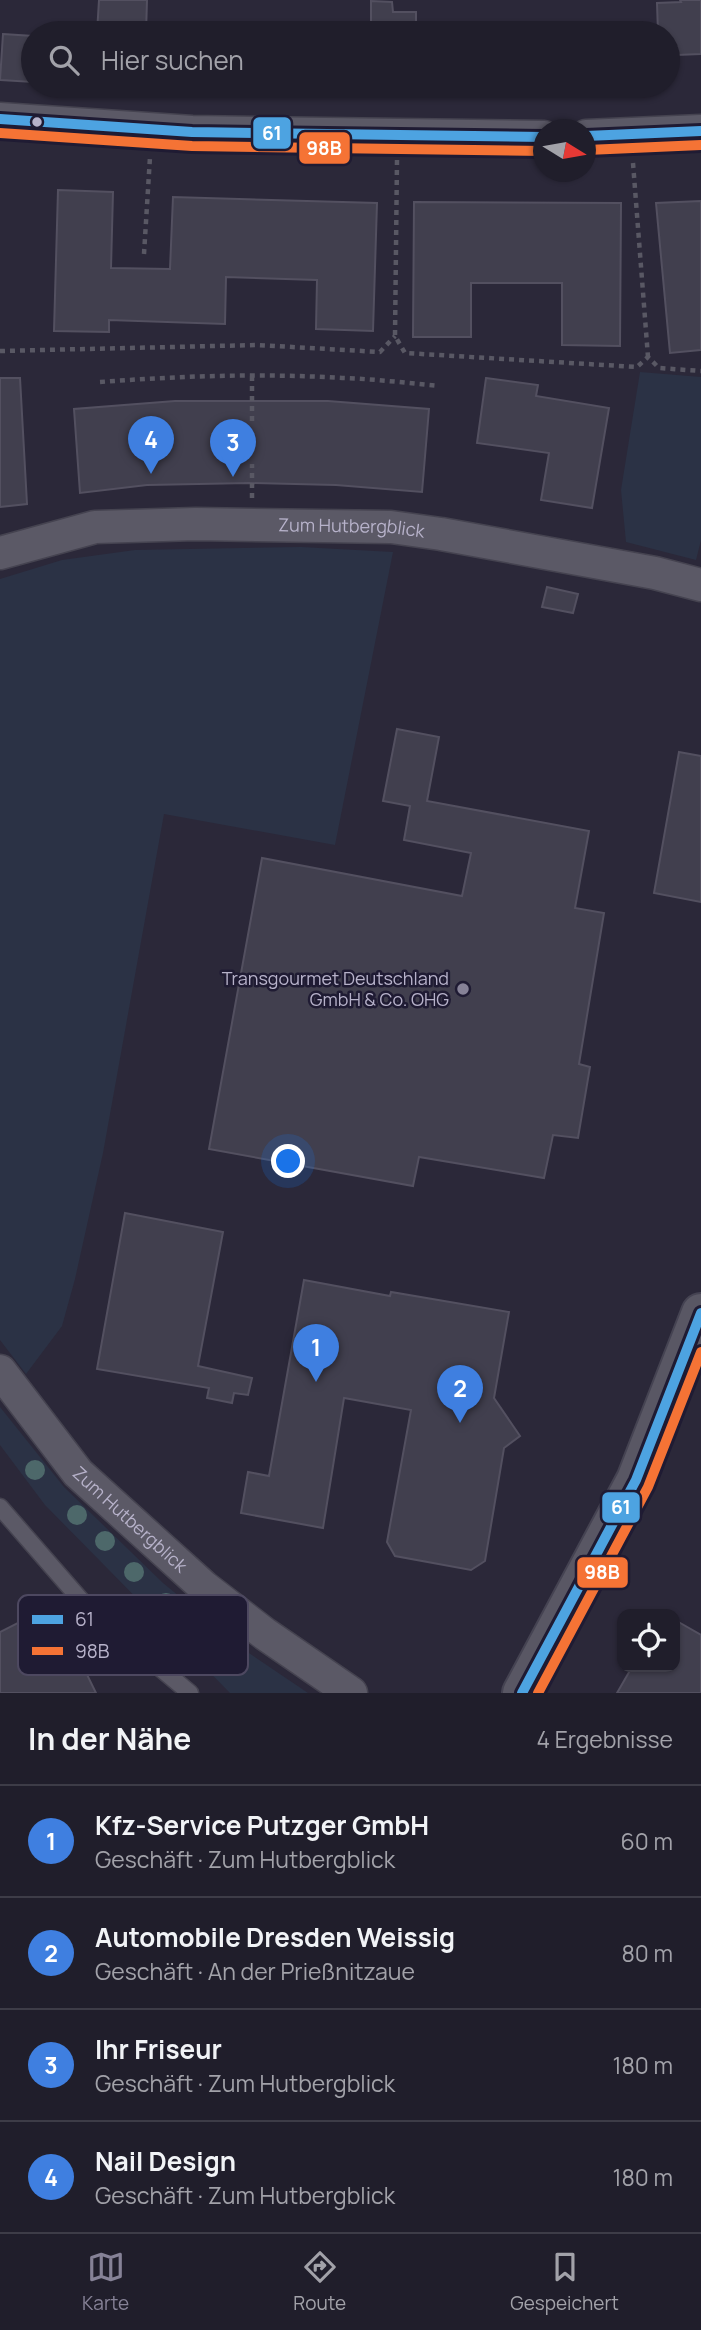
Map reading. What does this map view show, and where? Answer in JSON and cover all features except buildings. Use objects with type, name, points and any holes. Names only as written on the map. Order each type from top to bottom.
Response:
[{"type":"street","points":[[0,119],[192,132],[533,136]]},
{"type":"street","points":[[596,136],[701,131]]},
{"type":"street","name":"Zum Hutbergblick","points":[[0,554],[95,527],[196,524],[391,527],[655,573],[701,585]]},
{"type":"street","points":[[522,1693],[636,1480],[701,1313]]},
{"type":"street","name":"Zum Hutbergblick","points":[[0,1371],[78,1473],[214,1595]]},
{"type":"street","name":"Zum Hutbergblick","points":[[248,1621],[351,1693]]},
{"type":"lane","points":[[0,1507],[77,1595]]},
{"type":"lane","points":[[168,1675],[190,1693]]},
{"type":"path","points":[[144,254],[152,129]]},
{"type":"path","points":[[398,135],[395,336],[405,353],[637,367],[648,357]]},
{"type":"path","points":[[631,135],[648,357],[659,368],[701,371]]},
{"type":"path","points":[[0,351],[257,345],[380,352],[395,336]]},
{"type":"path","points":[[100,382],[177,376],[343,377],[439,386]]},
{"type":"path","points":[[252,376],[252,421]]},
{"type":"path","points":[[252,464],[252,511]]},
{"type":"shaded area","points":[[640,372],[701,377],[701,540],[696,560],[626,542],[621,490]]},
{"type":"shaded area","points":[[301,547],[393,552],[335,845],[164,814],[103,1153],[75,1279],[62,1326],[26,1374],[0,1340],[0,579],[62,560],[135,550]]},
{"type":"shaded area","points":[[0,1407],[64,1487],[178,1595],[134,1595],[45,1505],[0,1445]]},
{"type":"shaded area","points":[[248,1652],[308,1693],[230,1693],[212,1675],[248,1675]]},
{"type":"transit line","name":"61","points":[[0,119],[192,132],[533,137]]},
{"type":"transit line","name":"61","points":[[596,136],[701,131]]},
{"type":"transit line","name":"98B","points":[[0,133],[192,146],[533,151]]},
{"type":"transit line","name":"98B","points":[[596,150],[701,145]]},
{"type":"transit line","name":"61","points":[[522,1693],[636,1480],[701,1313]]},
{"type":"transit line","name":"98B","points":[[538,1693],[648,1487],[701,1352]]},
{"type":"place","name":"Nail Design","points":[[151,474]]},
{"type":"place","name":"Ihr Friseur","points":[[233,477]]},
{"type":"place","name":"Transgourmet Deutschland GmbH & Co. OHG","points":[[463,989]]},
{"type":"place","name":"Kfz-Service Putzger GmbH","points":[[316,1382]]},
{"type":"place","name":"Automobile Dresden Weissig","points":[[460,1423]]}]
